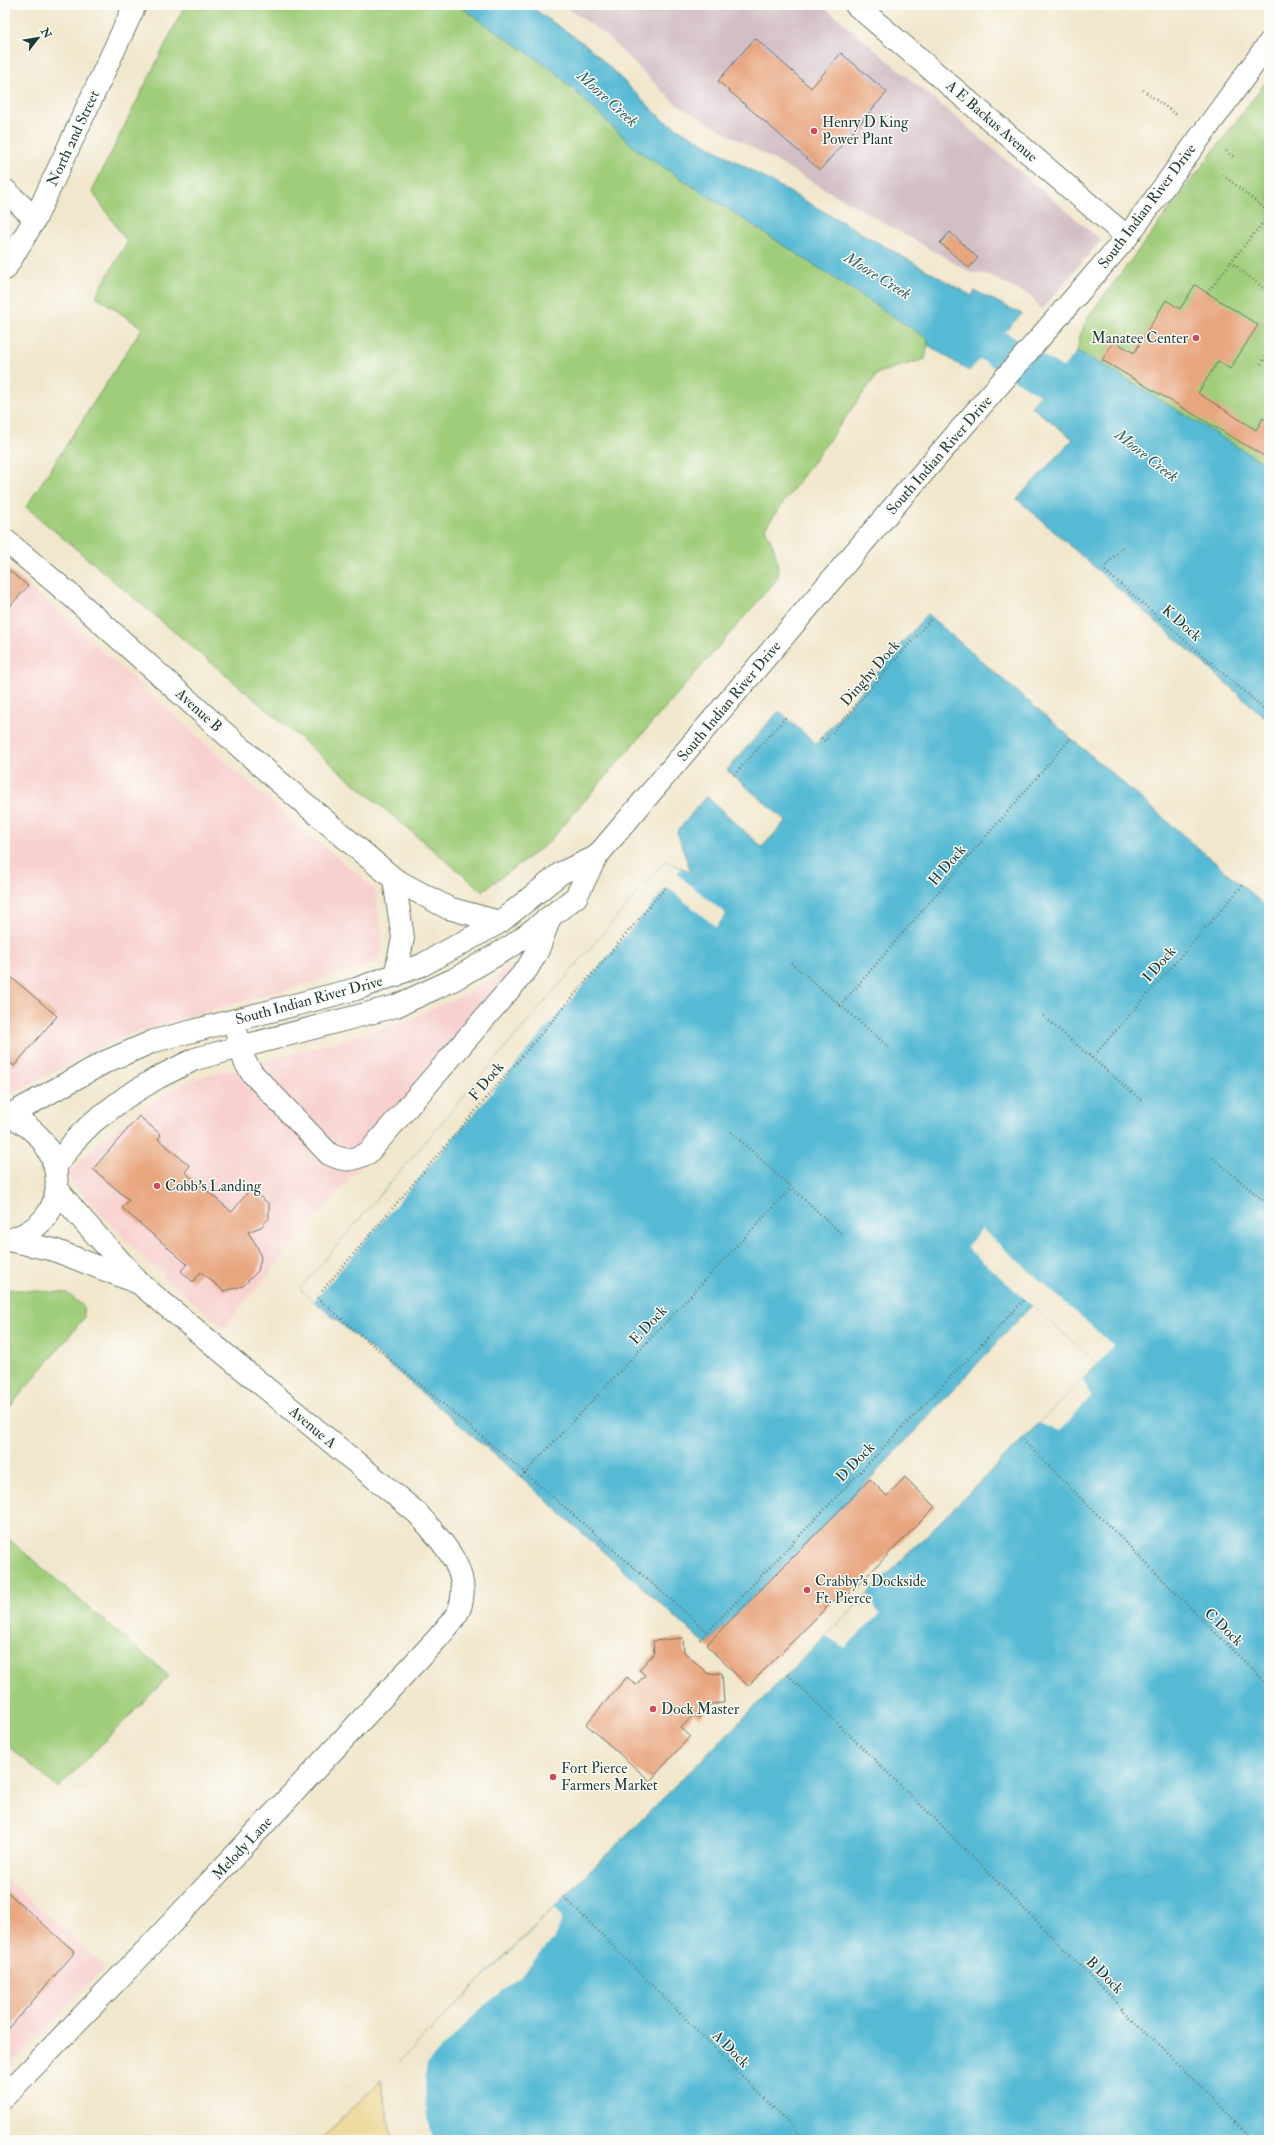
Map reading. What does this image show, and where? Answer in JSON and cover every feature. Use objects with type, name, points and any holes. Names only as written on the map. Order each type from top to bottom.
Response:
[{"type":"street","name":"North 2nd Street","points":[[5,269],[35,219],[135,5]]},
{"type":"street","name":"A E Backus Avenue","points":[[856,5],[1127,237]]},
{"type":"street","name":"South Indian River Drive","points":[[56,1166],[75,1140],[93,1122],[126,1097],[157,1078],[195,1059],[396,1006],[453,980],[513,945],[576,897],[596,857],[1127,237],[1269,42]]},
{"type":"street","points":[[5,190],[35,219]]},
{"type":"street","name":"Avenue B","points":[[5,540],[74,598],[278,781],[394,879],[448,908],[500,922]]},
{"type":"street","name":"South Indian River Drive","points":[[7,1116],[105,1062],[154,1041],[233,1022],[356,989],[395,976],[470,940],[500,922],[561,873],[596,857]]},
{"type":"street","points":[[394,879],[403,938],[395,976]]},
{"type":"street","points":[[233,1022],[245,1062],[252,1073],[329,1154],[341,1160],[354,1159],[368,1153],[527,970],[538,950],[550,917]]},
{"type":"street","points":[[7,1116],[23,1123],[38,1134],[48,1147],[56,1166],[57,1188],[53,1205],[43,1221],[30,1231],[7,1240]]},
{"type":"street","name":"Avenue A","points":[[57,1188],[75,1214],[120,1260],[139,1283],[417,1513],[442,1541],[458,1565],[462,1589]]},
{"type":"street","name":"Avenue A","points":[[7,1240],[54,1250],[139,1283]]},
{"type":"street","name":"Melody Lane","points":[[5,2096],[152,1944],[437,1639],[459,1609],[462,1589]]},
{"type":"path","points":[[1223,175],[1269,212]]},
{"type":"path","points":[[1207,293],[1269,216]]},
{"type":"path","points":[[1231,262],[1269,294]]},
{"type":"path","points":[[1262,364],[1269,353]]},
{"type":"path","name":"K Dock","points":[[1122,547],[1103,569],[1269,713]]},
{"type":"path","name":"Dinghy Dock","points":[[821,738],[825,741],[931,619]]},
{"type":"path","points":[[734,775],[786,717]]},
{"type":"path","name":"H Dock","points":[[840,1006],[1071,738]]},
{"type":"path","name":"I Dock","points":[[1092,1058],[1243,885]]},
{"type":"path","name":"F Dock","points":[[322,1291],[667,886]]},
{"type":"path","points":[[790,963],[889,1047]]},
{"type":"path","points":[[1043,1016],[1141,1100]]},
{"type":"path","points":[[731,1132],[843,1235]]},
{"type":"path","points":[[1213,1158],[1266,1203],[1269,1200]]},
{"type":"path","name":"E Dock","points":[[521,1477],[791,1188]]},
{"type":"path","points":[[317,1298],[525,1473],[708,1632]]},
{"type":"path","name":"D Dock","points":[[700,1640],[1025,1300]]},
{"type":"path","name":"C Dock","points":[[1022,1440],[1105,1522],[1164,1584],[1269,1686]]},
{"type":"path","name":"B Dock","points":[[788,1674],[942,1826],[1253,2140]]},
{"type":"path","name":"A Dock","points":[[564,1897],[806,2140]]},
{"type":"shaded area","points":[[563,5],[822,5],[1101,240],[1041,310],[1032,297],[986,274],[972,273],[676,104],[602,32]]},
{"type":"shaded area","points":[[5,566],[60,613],[277,808],[375,889],[383,939],[378,963],[128,1034],[5,1097]]},
{"type":"shaded area","points":[[516,964],[524,971],[516,981],[224,1327],[162,1276],[164,1271],[151,1266],[70,1181],[70,1172],[106,1136],[166,1093],[201,1077],[226,1070],[227,1072],[399,1024],[460,997]]},
{"type":"shaded area","points":[[5,1877],[105,1967],[5,2071]]},
{"type":"green space","points":[[185,5],[458,5],[554,71],[637,150],[929,339],[925,359],[878,373],[765,528],[773,546],[778,578],[547,844],[482,891],[26,507],[142,328],[96,296],[127,242],[92,191]]},
{"type":"green space","points":[[1269,78],[1269,466],[1077,351],[1080,336],[1087,318]]},
{"type":"green space","points":[[5,1289],[67,1293],[83,1306],[84,1318],[5,1413]]},
{"type":"green space","points":[[5,1536],[169,1676],[58,1788],[5,1743]]},
{"type":"sand","points":[[381,2080],[392,2140],[320,2140]]},
{"type":"water","points":[[458,5],[528,5],[589,47],[663,120],[972,296],[975,291],[1022,314],[969,371],[928,345],[928,339],[637,150],[554,71]]},
{"type":"water","points":[[1077,351],[1269,466],[1269,721],[1017,499],[1073,439],[1031,406]]},
{"type":"water","points":[[927,614],[1269,909],[1269,2140],[407,2140],[399,2062],[1098,1364],[1032,1305],[870,1479],[706,1645],[521,1477],[300,1289],[665,861],[691,872],[677,832],[706,796],[762,847],[786,821],[727,770],[779,711],[816,744]]},
{"type":"pier","points":[[1022,314],[1023,315],[971,372],[969,371]]},
{"type":"pier","points":[[1075,350],[1077,351],[1031,406],[1029,405]]},
{"type":"pier","points":[[665,861],[681,868],[677,874],[726,914],[716,927],[667,887],[314,1301],[300,1289]]},
{"type":"pier","points":[[982,1229],[1114,1346],[1098,1364],[966,1247]]},
{"type":"pier","points":[[1083,1379],[1091,1396],[1059,1432],[1039,1423]]},
{"type":"pier","points":[[868,1594],[879,1614],[845,1648],[826,1636]]},
{"type":"pier","points":[[555,1907],[562,1917],[557,1935],[520,1977],[485,2005],[427,2063],[425,2080],[427,2117],[434,2140],[405,2140],[397,2064]]},
{"type":"building","name":"Henry D King Power Plant","points":[[755,38],[811,88],[841,53],[887,92],[820,170],[718,81]]},
{"type":"building","points":[[950,232],[978,258],[969,268],[940,243]]},
{"type":"building","name":"Manatee Center","points":[[1195,285],[1258,325],[1230,369],[1218,361],[1198,393],[1256,430],[1263,418],[1269,422],[1269,459],[1102,360],[1114,341],[1134,353],[1166,300],[1180,309]]},
{"type":"building","points":[[5,567],[28,586],[5,612]]},
{"type":"building","points":[[5,972],[57,1016],[14,1066],[5,1058]]},
{"type":"building","name":"Cobb's Landing","points":[[139,1116],[161,1135],[158,1139],[190,1166],[185,1172],[232,1212],[250,1189],[269,1204],[269,1218],[261,1227],[248,1232],[257,1246],[261,1258],[258,1271],[243,1286],[224,1291],[201,1272],[193,1282],[181,1271],[187,1264],[122,1208],[129,1200],[93,1169]]},
{"type":"building","points":[[905,1477],[935,1507],[839,1604],[835,1599],[748,1686],[706,1645],[870,1479],[887,1496]]},
{"type":"building","name":"Dock Master","points":[[683,1638],[684,1652],[708,1674],[722,1673],[724,1703],[711,1704],[699,1718],[694,1714],[681,1728],[690,1736],[650,1781],[586,1724],[627,1677],[636,1685],[645,1675],[639,1670],[654,1653],[653,1641]]},
{"type":"building","points":[[5,1890],[75,1952],[5,2033]]},
{"type":"waterway","name":"Moore Creek","points":[[951,320],[1062,388],[1090,410]]},
{"type":"place","name":"Henry D King Power Plant","points":[[814,131]]},
{"type":"place","name":"Manatee Center","points":[[1196,338]]},
{"type":"place","name":"Cobb's Landing","points":[[157,1186]]},
{"type":"place","name":"Crabby's Dockside Ft. Pierce","points":[[807,1590]]},
{"type":"place","name":"Dock Master","points":[[653,1709]]},
{"type":"place","name":"Fort Pierce Farmers Market","points":[[553,1777]]}]
